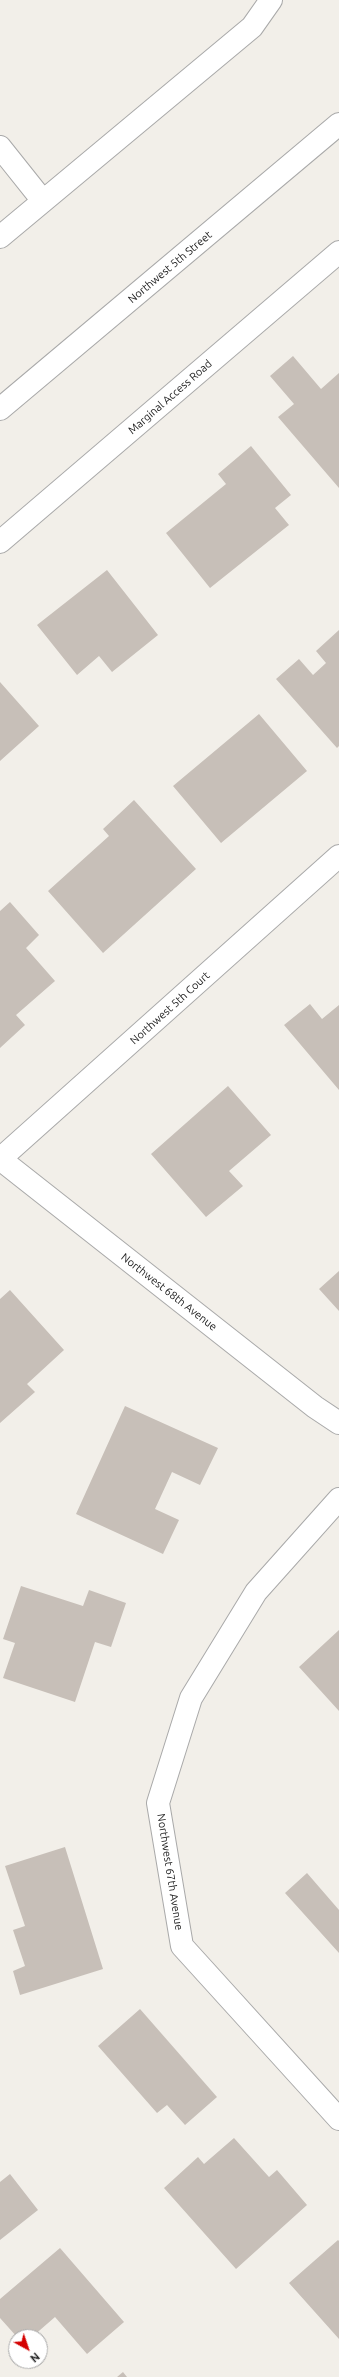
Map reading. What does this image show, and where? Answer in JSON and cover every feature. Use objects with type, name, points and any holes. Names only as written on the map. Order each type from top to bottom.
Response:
[{"type":"street","points":[[0,237],[252,27],[271,0]]},
{"type":"street","name":"Northwest 5th Street","points":[[0,409],[339,124]]},
{"type":"street","points":[[0,147],[43,201]]},
{"type":"street","name":"Marginal Access Road","points":[[0,542],[339,252]]},
{"type":"street","name":"Northwest 5th Court","points":[[0,1159],[339,856]]},
{"type":"street","name":"Northwest 68th Avenue","points":[[0,1159],[315,1407],[339,1423]]},
{"type":"street","name":"Northwest 67th Avenue","points":[[339,1499],[256,1592],[191,1698],[158,1803],[182,1946],[339,2119]]},
{"type":"building","points":[[293,356],[321,389],[339,373],[339,488],[278,417],[294,404],[270,376]]},
{"type":"building","points":[[251,446],[291,495],[275,508],[289,525],[210,588],[166,533],[226,484],[218,474]]},
{"type":"building","points":[[107,570],[158,635],[112,672],[99,656],[77,675],[37,625]]},
{"type":"building","points":[[339,630],[339,746],[337,748],[276,679],[299,659],[313,675],[326,663],[316,651]]},
{"type":"building","points":[[0,682],[39,726],[0,761]]},
{"type":"building","points":[[259,714],[307,771],[221,843],[173,786]]},
{"type":"building","points":[[134,800],[196,869],[103,953],[48,891],[109,836],[103,829]]},
{"type":"building","points":[[10,902],[39,935],[26,948],[55,981],[16,1015],[25,1025],[0,1048],[0,911]]},
{"type":"building","points":[[310,1004],[322,1019],[339,1005],[339,1090],[284,1025]]},
{"type":"building","points":[[228,1086],[271,1135],[229,1171],[243,1186],[206,1217],[151,1154]]},
{"type":"building","points":[[339,1271],[339,1311],[319,1289]]},
{"type":"building","points":[[10,1290],[64,1350],[27,1384],[35,1392],[0,1423],[0,1299]]},
{"type":"building","points":[[125,1406],[218,1448],[200,1485],[172,1472],[155,1509],[179,1520],[163,1554],[76,1514]]},
{"type":"building","points":[[21,1586],[83,1606],[89,1590],[126,1603],[111,1647],[95,1642],[75,1702],[3,1678],[15,1643],[3,1639]]},
{"type":"building","points":[[339,1630],[339,1711],[299,1667]]},
{"type":"building","points":[[65,1847],[103,1969],[20,1995],[13,1971],[25,1966],[13,1930],[25,1926],[5,1866]]},
{"type":"building","points":[[307,1873],[339,1910],[339,1953],[285,1893]]},
{"type":"building","points":[[140,2009],[217,2097],[185,2125],[167,2105],[157,2113],[98,2046]]},
{"type":"building","points":[[234,2138],[269,2177],[277,2170],[307,2205],[236,2269],[164,2188],[198,2157],[204,2164]]},
{"type":"building","points":[[10,2174],[38,2210],[0,2240],[0,2182]]},
{"type":"building","points":[[338,2240],[339,2241],[339,2339],[289,2283]]},
{"type":"building","points":[[60,2248],[124,2322],[87,2354],[55,2317],[41,2329],[10,2329],[0,2318],[0,2299]]},
{"type":"building","points":[[123,2372],[127,2377],[117,2377]]}]
